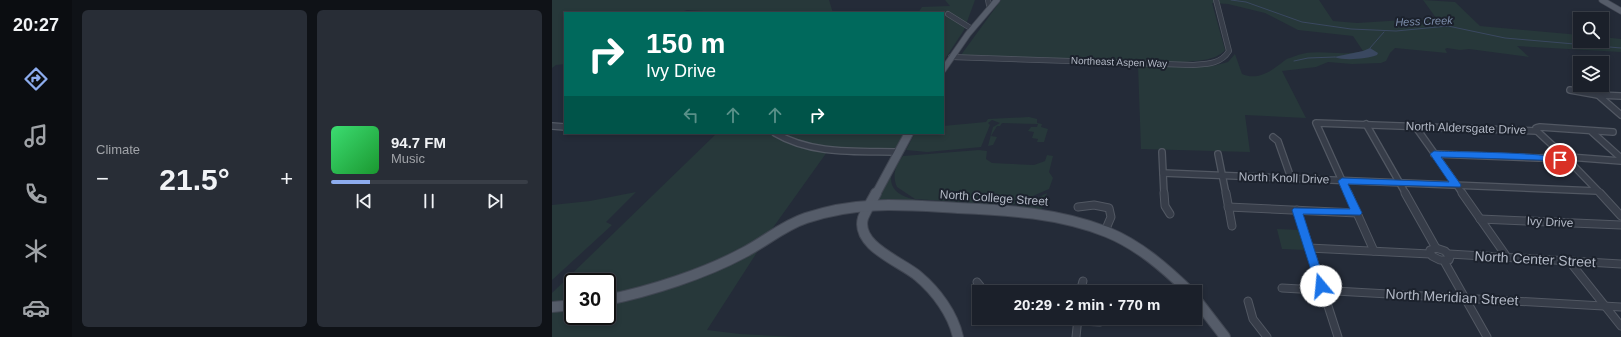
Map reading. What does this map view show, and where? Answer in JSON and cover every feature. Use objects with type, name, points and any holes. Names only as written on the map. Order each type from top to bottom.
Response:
[{"type":"main road","points":[[944,68],[972,29],[998,0]]},
{"type":"main road","points":[[1602,0],[1621,11]]},
{"type":"main road","points":[[908,134],[863,218],[863,228],[865,235],[878,250],[920,277],[947,312],[955,326],[958,337]]},
{"type":"main road","name":"North College Street","points":[[616,298],[639,292],[745,253],[781,229],[797,221],[824,213],[870,205],[1031,212],[1070,219],[1105,231],[1133,245],[1169,270],[1183,285]]},
{"type":"main road","points":[[552,307],[564,306]]},
{"type":"main road","points":[[1202,307],[1225,337]]},
{"type":"street","points":[[988,0],[989,5],[992,6]]},
{"type":"street","name":"Northeast Aspen Way","points":[[951,57],[1193,65],[1213,62],[1224,58],[1229,50],[1216,0]]},
{"type":"street","points":[[1612,6],[1621,6]]},
{"type":"street","points":[[948,14],[972,29]]},
{"type":"street","points":[[1570,90],[1598,95],[1621,96]]},
{"type":"street","points":[[1598,95],[1621,115]]},
{"type":"street","name":"North Aldersgate Drive","points":[[1342,181],[1316,123],[1537,131],[1536,128],[1540,128],[1613,132]]},
{"type":"street","points":[[1366,124],[1436,248]]},
{"type":"street","points":[[552,126],[564,127]]},
{"type":"street","points":[[1415,126],[1507,257]]},
{"type":"street","points":[[1537,131],[1621,216]]},
{"type":"street","points":[[1592,132],[1621,159]]},
{"type":"street","points":[[776,134],[784,139],[807,147],[899,152]]},
{"type":"street","points":[[1273,137],[1278,141],[1291,178]]},
{"type":"street","points":[[1162,152],[1165,206],[1170,214]]},
{"type":"street","points":[[1218,154],[1232,226]]},
{"type":"street","points":[[1434,154],[1564,159],[1621,159]]},
{"type":"street","name":"North Knoll Drive","points":[[1163,173],[1596,191]]},
{"type":"street","points":[[1342,181],[1374,251]]},
{"type":"street","points":[[1078,208],[1088,205],[1104,206],[1109,208],[1112,215],[1105,231]]},
{"type":"street","points":[[1228,207],[1357,213]]},
{"type":"street","points":[[1297,210],[1338,337]]},
{"type":"street","name":"Ivy Drive","points":[[1480,219],[1621,225]]},
{"type":"street","points":[[1309,248],[1430,254],[1434,258],[1446,258]]},
{"type":"street","points":[[1430,254],[1431,249],[1442,249],[1465,298],[1487,337]]},
{"type":"street","name":"North Center Street","points":[[1446,258],[1507,257],[1621,264]]},
{"type":"street","points":[[1570,262],[1621,326]]},
{"type":"street","points":[[1082,285],[1083,281]]},
{"type":"street","name":"North Meridian Street","points":[[1282,288],[1621,307]]},
{"type":"street","points":[[1248,301],[1253,319],[1267,337]]},
{"type":"street","points":[[1076,337],[1077,325]]},
{"type":"shaded area","points":[[552,0],[829,0],[833,12],[718,12],[687,10],[681,12],[564,12],[564,64],[556,65],[552,68]]},
{"type":"shaded area","points":[[945,0],[975,0],[964,30],[944,60],[944,12],[919,12],[922,7],[950,6]]},
{"type":"shaded area","points":[[1001,0],[1319,0],[1333,21],[1357,23],[1436,18],[1423,0],[1455,2],[1480,26],[1573,34],[1573,48],[1609,48],[1609,38],[1621,39],[1621,52],[1517,46],[1529,57],[1469,49],[1460,50],[1447,48],[1445,49],[1447,53],[1395,48],[1390,53],[1386,61],[1381,63],[1352,64],[1328,62],[1316,67],[1282,71],[1306,118],[1245,115],[1250,152],[1141,149],[1138,66],[1213,66],[1228,62],[1235,54],[1242,74],[1248,76],[1259,76],[1287,59],[1306,53],[1355,53],[1363,51],[1353,36],[1298,30],[1265,13],[1228,4],[1212,3],[1225,50],[1221,54],[1205,60],[1181,62],[961,55]]},
{"type":"shaded area","points":[[1029,117],[1037,119],[1037,123],[1042,124],[1041,127],[1048,129],[1044,142],[1037,142],[1038,139],[1032,138],[1034,132],[1028,131],[1031,127],[1037,127],[1038,124],[1002,123],[1000,126],[997,126],[991,136],[997,137],[993,145],[988,146],[993,127],[1000,123],[992,120],[988,123],[990,125],[981,147],[927,152],[906,150],[914,134],[944,134],[944,126],[986,122],[988,119]]},
{"type":"shaded area","points":[[716,134],[903,134],[891,156],[827,152],[772,229],[707,330],[740,334],[797,337],[552,337],[552,293],[564,281],[564,325],[616,325],[616,273],[573,273]]},
{"type":"shaded area","points":[[979,150],[987,151],[986,159],[992,163],[1034,165],[1045,161],[1047,155],[1053,156],[1049,172],[1053,178],[1049,189],[1012,205],[989,201],[976,203],[915,199],[897,187],[895,183],[895,171],[903,156]]},
{"type":"shaded area","points":[[898,158],[892,174],[892,185],[898,192],[908,198],[936,203],[991,203],[1013,206],[1026,203],[1047,193],[1042,209],[1039,210],[878,200]]},
{"type":"shaded area","points":[[636,192],[606,222],[612,225],[552,280],[552,205],[590,201]]},
{"type":"shaded area","points":[[1277,229],[1300,230],[1306,250],[1282,249]]},
{"type":"water","points":[[1370,48],[1378,53],[1377,55],[1356,59],[1334,57],[1363,51]]},
{"type":"waterway","name":"Hess Creek","points":[[1231,0],[1246,2],[1302,22],[1351,29],[1396,31],[1448,26],[1505,38],[1621,48]]},
{"type":"waterway","points":[[1370,48],[1384,32]]},
{"type":"waterway","points":[[1294,61],[1308,58],[1335,57]]},
{"type":"route","points":[[1321,286],[1297,210],[1357,213],[1342,181],[1456,185],[1434,154],[1544,158],[1560,160]]}]
